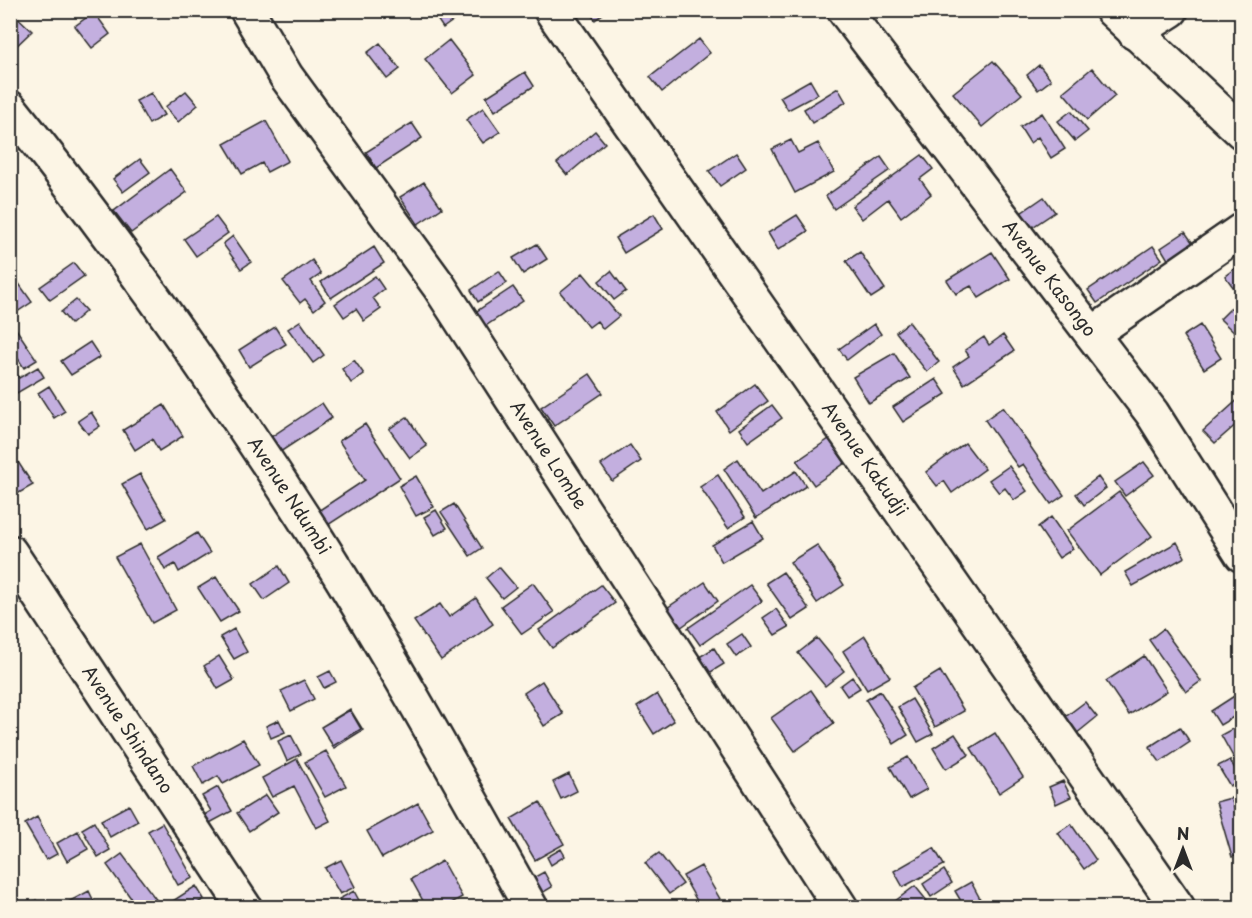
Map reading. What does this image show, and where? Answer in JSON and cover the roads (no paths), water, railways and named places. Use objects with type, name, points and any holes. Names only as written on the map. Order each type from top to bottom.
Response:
[{"type":"street","name":"Avenue Lombe","points":[[247,10],[286,76],[439,286],[841,908]]},
{"type":"street","name":"Avenue Kakudji","points":[[551,10],[1178,908]]},
{"type":"street","name":"Avenue Kasongo","points":[[844,10],[1152,413],[1242,555]]},
{"type":"street","points":[[1112,10],[1242,132]]},
{"type":"street","points":[[1136,33],[1171,10]]},
{"type":"street","name":"Avenue Ndumbi","points":[[10,108],[66,177],[200,364],[318,542],[425,719],[531,908]]},
{"type":"street","points":[[1092,334],[1242,230]]},
{"type":"street","name":"Avenue Shindano","points":[[10,552],[245,908]]}]
